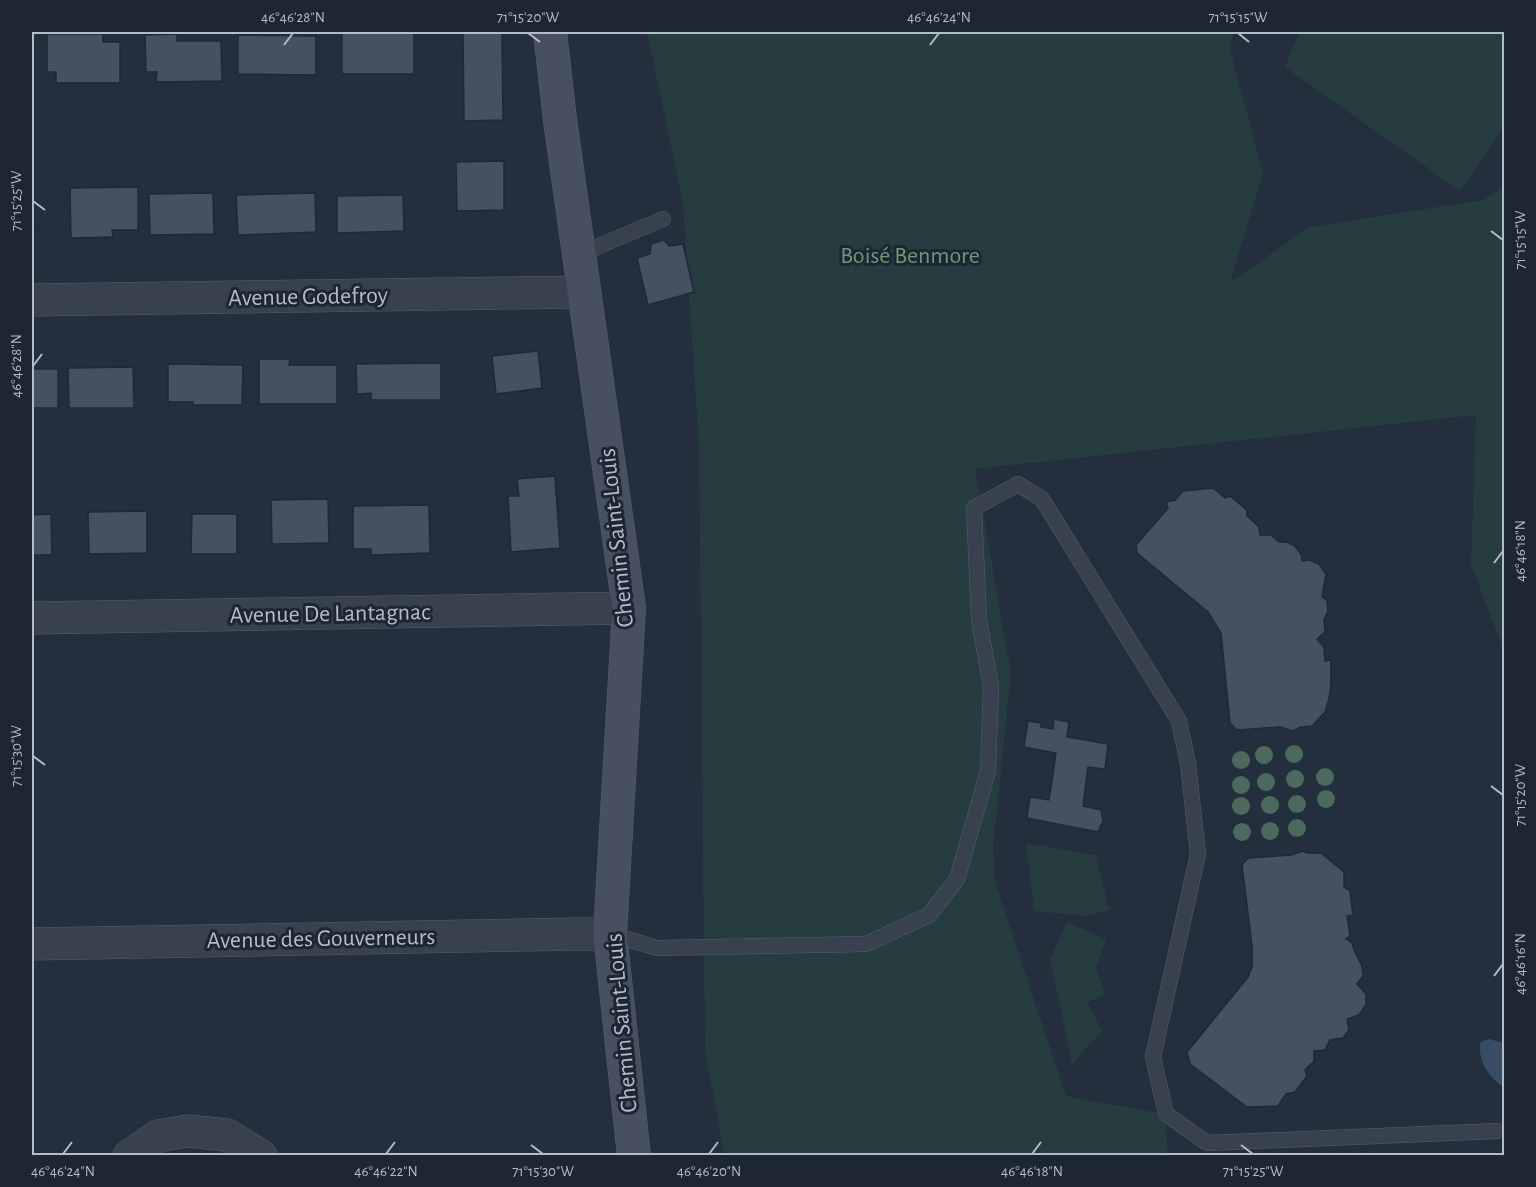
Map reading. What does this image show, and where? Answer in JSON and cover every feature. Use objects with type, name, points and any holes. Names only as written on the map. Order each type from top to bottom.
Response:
[{"type":"street","name":"Chemin Saint-Louis","points":[[550,32],[560,120],[629,608],[610,934],[634,1155]]},
{"type":"street","name":"Avenue Godefroy","points":[[32,300],[584,292]]},
{"type":"street","name":"Avenue De Lantagnac","points":[[32,618],[629,608]]},
{"type":"street","name":"Avenue des Gouverneurs","points":[[32,944],[610,934]]},
{"type":"street","points":[[129,1155],[158,1136],[188,1131],[227,1135],[261,1155]]},
{"type":"lane","points":[[580,254],[663,219]]},
{"type":"lane","points":[[610,934],[657,948],[866,944],[930,915],[957,879],[988,771],[991,687],[979,620],[974,508],[1018,484],[1042,499],[1179,721],[1188,764],[1198,854],[1152,1057],[1166,1114],[1207,1143],[1497,1131]]},
{"type":"green space","name":"Boisé Benmore","points":[[647,32],[1233,32],[1230,50],[1263,173],[1230,283],[1309,227],[1483,200],[1504,187],[1504,651],[1471,565],[1476,415],[975,469],[1011,673],[993,849],[996,885],[1066,1096],[1165,1114],[1168,1155],[724,1155],[705,1050],[699,446],[683,203]]},
{"type":"green space","points":[[1299,32],[1504,32],[1504,127],[1460,191],[1285,67]]},
{"type":"green space","points":[[1026,843],[1096,855],[1109,910],[1086,916],[1034,911]]},
{"type":"green space","points":[[1067,922],[1106,939],[1096,968],[1105,995],[1087,1002],[1102,1031],[1072,1064],[1050,959]]},
{"type":"water","points":[[1489,1039],[1504,1043],[1504,1087],[1491,1076],[1480,1055],[1482,1041]]},
{"type":"building","points":[[342,33],[414,33],[414,74],[342,74]]},
{"type":"building","points":[[463,33],[502,33],[503,120],[464,121]]},
{"type":"building","points":[[47,34],[103,34],[103,42],[120,42],[120,83],[56,83],[56,72],[47,72]]},
{"type":"building","points":[[177,34],[177,41],[221,41],[222,81],[156,82],[157,72],[146,72],[145,35]]},
{"type":"building","points":[[238,35],[316,36],[316,75],[238,74]]},
{"type":"building","points":[[504,161],[504,210],[457,211],[456,162]]},
{"type":"building","points":[[138,187],[138,230],[112,230],[113,237],[71,238],[70,188]]},
{"type":"building","points":[[213,193],[214,234],[150,235],[149,194]]},
{"type":"building","points":[[315,193],[316,232],[238,235],[236,195]]},
{"type":"building","points":[[403,195],[404,231],[337,233],[337,196]]},
{"type":"building","points":[[32,201],[34,201],[35,241],[32,241]]},
{"type":"building","points":[[664,240],[669,246],[683,244],[694,292],[648,305],[637,258],[650,254],[651,244]]},
{"type":"building","points":[[538,351],[542,388],[496,394],[492,356]]},
{"type":"building","points":[[259,359],[290,359],[289,365],[337,365],[337,404],[259,404]]},
{"type":"building","points":[[441,363],[441,400],[371,400],[371,393],[357,394],[356,364]]},
{"type":"building","points":[[168,364],[243,365],[242,405],[193,405],[193,402],[168,402]]},
{"type":"building","points":[[133,367],[134,408],[69,408],[68,368]]},
{"type":"building","points":[[32,369],[58,369],[58,408],[32,408]]},
{"type":"building","points":[[555,476],[560,548],[511,552],[508,496],[519,496],[517,479]]},
{"type":"building","points":[[1213,488],[1225,498],[1230,496],[1247,510],[1247,516],[1259,527],[1260,535],[1271,535],[1279,542],[1294,545],[1301,554],[1302,561],[1309,560],[1319,564],[1326,574],[1322,597],[1327,600],[1328,611],[1324,620],[1325,632],[1317,639],[1324,647],[1325,661],[1331,660],[1331,684],[1325,712],[1312,726],[1292,731],[1281,727],[1237,730],[1230,723],[1221,633],[1208,612],[1137,553],[1136,545],[1168,508],[1166,502],[1175,500],[1183,491]]},
{"type":"building","points":[[328,499],[329,543],[272,544],[271,500]]},
{"type":"building","points":[[429,505],[430,553],[371,555],[371,549],[353,549],[353,506]]},
{"type":"building","points":[[147,511],[147,553],[89,554],[88,512]]},
{"type":"building","points":[[51,514],[52,555],[32,555],[32,515]]},
{"type":"building","points":[[192,514],[237,514],[237,554],[191,554]]},
{"type":"building","points":[[1054,719],[1069,722],[1067,737],[1108,744],[1105,769],[1088,767],[1083,806],[1101,810],[1103,821],[1098,832],[1027,818],[1030,797],[1049,800],[1056,753],[1024,747],[1028,721],[1041,723],[1041,727],[1053,729]]},
{"type":"building","points":[[1303,851],[1321,853],[1344,872],[1344,887],[1350,891],[1353,915],[1347,916],[1350,936],[1346,939],[1352,943],[1362,966],[1363,976],[1357,984],[1366,994],[1366,1005],[1359,1015],[1347,1019],[1349,1030],[1343,1038],[1330,1040],[1325,1050],[1314,1051],[1314,1061],[1305,1070],[1307,1076],[1295,1092],[1286,1094],[1278,1106],[1247,1107],[1190,1064],[1187,1052],[1248,977],[1252,967],[1252,946],[1242,865],[1248,858],[1291,855]]}]
